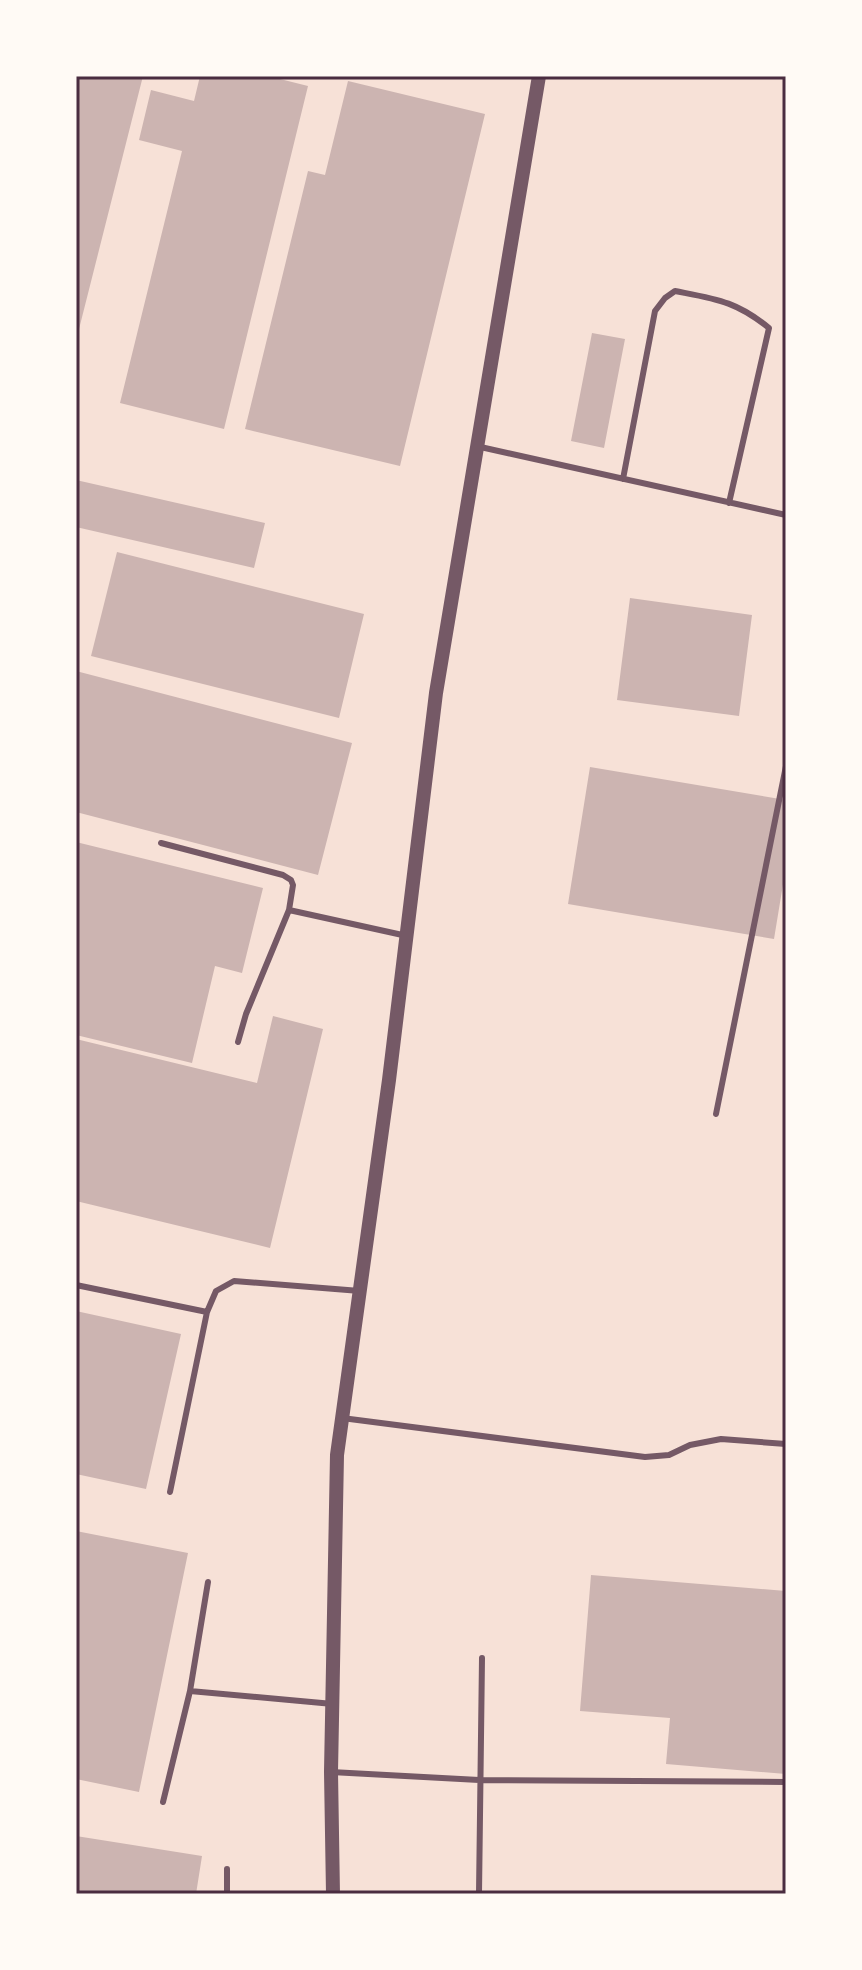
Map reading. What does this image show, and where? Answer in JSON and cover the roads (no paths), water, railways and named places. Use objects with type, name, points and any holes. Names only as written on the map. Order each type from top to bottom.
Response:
[{"type":"street","points":[[333,1894],[331,1772],[337,1455],[407,936],[436,693],[539,76]]},
{"type":"lane","points":[[623,479],[655,311],[675,291],[729,302],[748,311],[769,328],[729,503]]},
{"type":"lane","points":[[476,446],[786,515]]},
{"type":"lane","points":[[716,1114],[786,766]]},
{"type":"lane","points":[[161,843],[291,880],[293,889],[289,910],[246,1014],[238,1042]]},
{"type":"lane","points":[[289,910],[407,936]]},
{"type":"lane","points":[[170,1492],[207,1312],[216,1291],[234,1281],[360,1291]]},
{"type":"lane","points":[[76,1285],[207,1312]]},
{"type":"lane","points":[[342,1418],[645,1457],[669,1455],[690,1445],[721,1439],[786,1444]]},
{"type":"lane","points":[[163,1802],[190,1691],[208,1582]]},
{"type":"lane","points":[[479,1894],[482,1658]]},
{"type":"lane","points":[[190,1691],[333,1704]]},
{"type":"lane","points":[[331,1772],[479,1780],[786,1782]]},
{"type":"lane","points":[[227,1869],[227,1894]]}]
